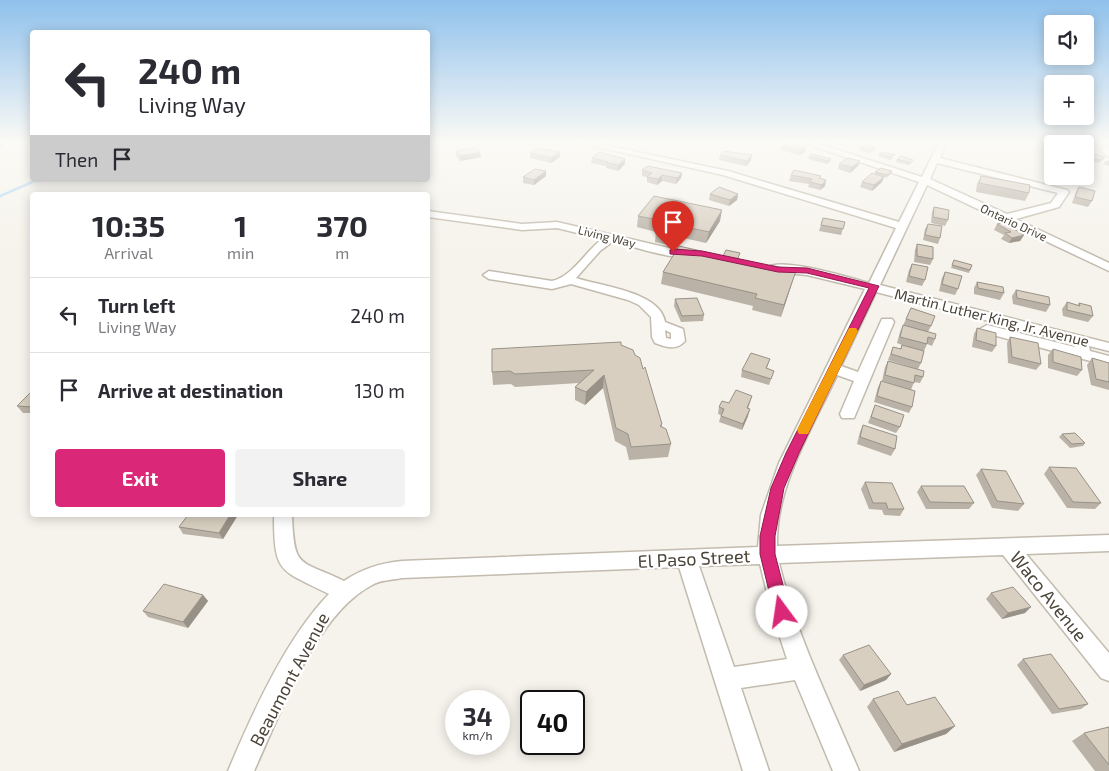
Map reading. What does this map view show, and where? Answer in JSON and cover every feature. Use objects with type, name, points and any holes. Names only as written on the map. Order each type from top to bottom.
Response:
[{"type":"street","points":[[741,178],[903,227]]},
{"type":"street","name":"Ontario Drive","points":[[919,178],[1109,267]]},
{"type":"street","points":[[1006,218],[1055,205],[1064,192],[1007,178]]},
{"type":"street","points":[[846,771],[800,668],[782,612],[767,554],[768,536],[778,488],[925,180]]},
{"type":"street","name":"Living Way","points":[[430,214],[522,227],[557,224],[673,252],[708,255]]},
{"type":"street","points":[[570,280],[596,249],[612,237]]},
{"type":"street","points":[[761,266],[778,270],[807,270],[874,286]]},
{"type":"street","points":[[490,275],[552,285],[570,280],[648,304],[657,314],[658,324]]},
{"type":"street","name":"Martin Luther King, Jr. Avenue","points":[[874,286],[1082,347],[1109,347]]},
{"type":"street","points":[[848,414],[887,322]]},
{"type":"street","points":[[987,329],[1082,347],[1109,361]]},
{"type":"street","points":[[834,368],[862,378]]},
{"type":"street","points":[[283,517],[285,556],[290,564],[304,575],[330,583],[343,591]]},
{"type":"street","name":"El Paso Street","points":[[343,591],[378,573],[440,567],[1109,543]]},
{"type":"street","name":"Waco Avenue","points":[[1007,546],[1109,670]]},
{"type":"street","points":[[686,558],[756,771]]},
{"type":"street","name":"Beaumont Avenue","points":[[241,771],[315,625],[343,591]]},
{"type":"street","points":[[727,679],[800,668]]},
{"type":"building","points":[[807,178],[826,180],[822,185],[810,182],[812,179]]},
{"type":"building","points":[[866,178],[883,178],[874,185],[862,182]]},
{"type":"building","points":[[980,178],[992,178],[1030,185],[1029,193],[979,183]]},
{"type":"building","points":[[719,187],[738,194],[730,200],[710,194]]},
{"type":"building","points":[[1079,187],[1095,191],[1092,201],[1075,197]]},
{"type":"building","points":[[654,196],[722,210],[709,232],[681,226],[674,235],[657,231],[663,221],[638,216]]},
{"type":"building","points":[[934,207],[949,210],[948,220],[933,217]]},
{"type":"building","points":[[823,218],[845,222],[843,229],[821,225]]},
{"type":"building","points":[[1004,223],[1024,235],[1012,238],[1005,233],[1011,232],[997,224]]},
{"type":"building","points":[[928,224],[942,226],[940,238],[925,235]]},
{"type":"building","points":[[917,244],[933,247],[933,259],[917,256]]},
{"type":"building","points":[[679,246],[723,256],[726,250],[740,253],[737,260],[796,271],[784,305],[755,298],[757,294],[663,272]]},
{"type":"building","points":[[954,260],[972,265],[970,270],[952,265]]},
{"type":"building","points":[[912,264],[928,267],[925,280],[909,276]]},
{"type":"building","points":[[945,272],[962,276],[958,289],[942,284]]},
{"type":"building","points":[[977,282],[1003,287],[1004,293],[978,288]]},
{"type":"building","points":[[1016,290],[1049,297],[1050,305],[1017,298]]},
{"type":"building","points":[[697,298],[704,315],[682,316],[675,299]]},
{"type":"building","points":[[1067,302],[1080,306],[1079,303],[1091,306],[1093,316],[1067,310]]},
{"type":"building","points":[[911,308],[935,316],[931,326],[906,319]]},
{"type":"building","points":[[903,325],[936,334],[935,339],[928,337],[927,344],[900,337]]},
{"type":"building","points":[[977,328],[996,333],[996,346],[976,340]]},
{"type":"building","points":[[1010,337],[1038,343],[1041,364],[1012,357]]},
{"type":"building","points":[[621,342],[621,345],[633,350],[635,355],[640,358],[643,369],[645,367],[662,424],[660,426],[666,429],[671,444],[631,447],[628,434],[616,428],[604,375],[586,392],[575,387],[594,370],[515,374],[510,371],[492,372],[492,349]]},
{"type":"building","points":[[902,345],[924,351],[921,363],[891,354],[893,347],[901,349]]},
{"type":"building","points":[[1053,349],[1081,357],[1082,370],[1053,362]]},
{"type":"building","points":[[751,353],[770,359],[766,368],[774,371],[771,379],[742,370]]},
{"type":"building","points":[[1092,358],[1109,363],[1109,382],[1096,379]]},
{"type":"building","points":[[888,361],[924,371],[923,377],[915,375],[914,383],[885,375]]},
{"type":"building","points":[[881,381],[915,391],[912,407],[877,396]]},
{"type":"building","points":[[736,390],[752,396],[747,408],[750,409],[743,424],[721,416],[724,409],[719,407],[722,401],[729,403]]},
{"type":"building","points":[[30,393],[30,407],[17,406]]},
{"type":"building","points":[[875,405],[904,415],[900,427],[871,417]]},
{"type":"building","points":[[863,425],[897,436],[895,449],[860,437]]},
{"type":"building","points":[[1075,433],[1085,443],[1072,444],[1062,434]]},
{"type":"building","points":[[1049,467],[1076,468],[1101,503],[1073,502]]},
{"type":"building","points":[[981,469],[1006,471],[1024,504],[997,501]]},
{"type":"building","points":[[865,482],[892,483],[904,509],[888,509],[886,503],[873,503]]},
{"type":"building","points":[[921,486],[964,486],[974,503],[930,502]]},
{"type":"building","points":[[186,517],[229,517],[219,533],[179,527]]},
{"type":"building","points":[[164,584],[203,595],[183,622],[143,611]]},
{"type":"building","points":[[1013,587],[1031,607],[1008,613],[991,593]]},
{"type":"building","points":[[869,645],[891,674],[864,685],[843,655]]},
{"type":"building","points":[[1051,654],[1088,704],[1059,709],[1023,659]]},
{"type":"building","points":[[898,691],[907,705],[935,697],[955,726],[902,744],[873,699]]},
{"type":"building","points":[[1109,727],[1109,765],[1084,733]]},
{"type":"waterway","points":[[0,196],[32,182]]},
{"type":"slow traffic","points":[[803,430],[853,331]]},
{"type":"route","points":[[673,252],[702,254],[778,270],[807,270],[874,286],[792,453],[778,488],[768,536],[767,554],[782,612]]}]
